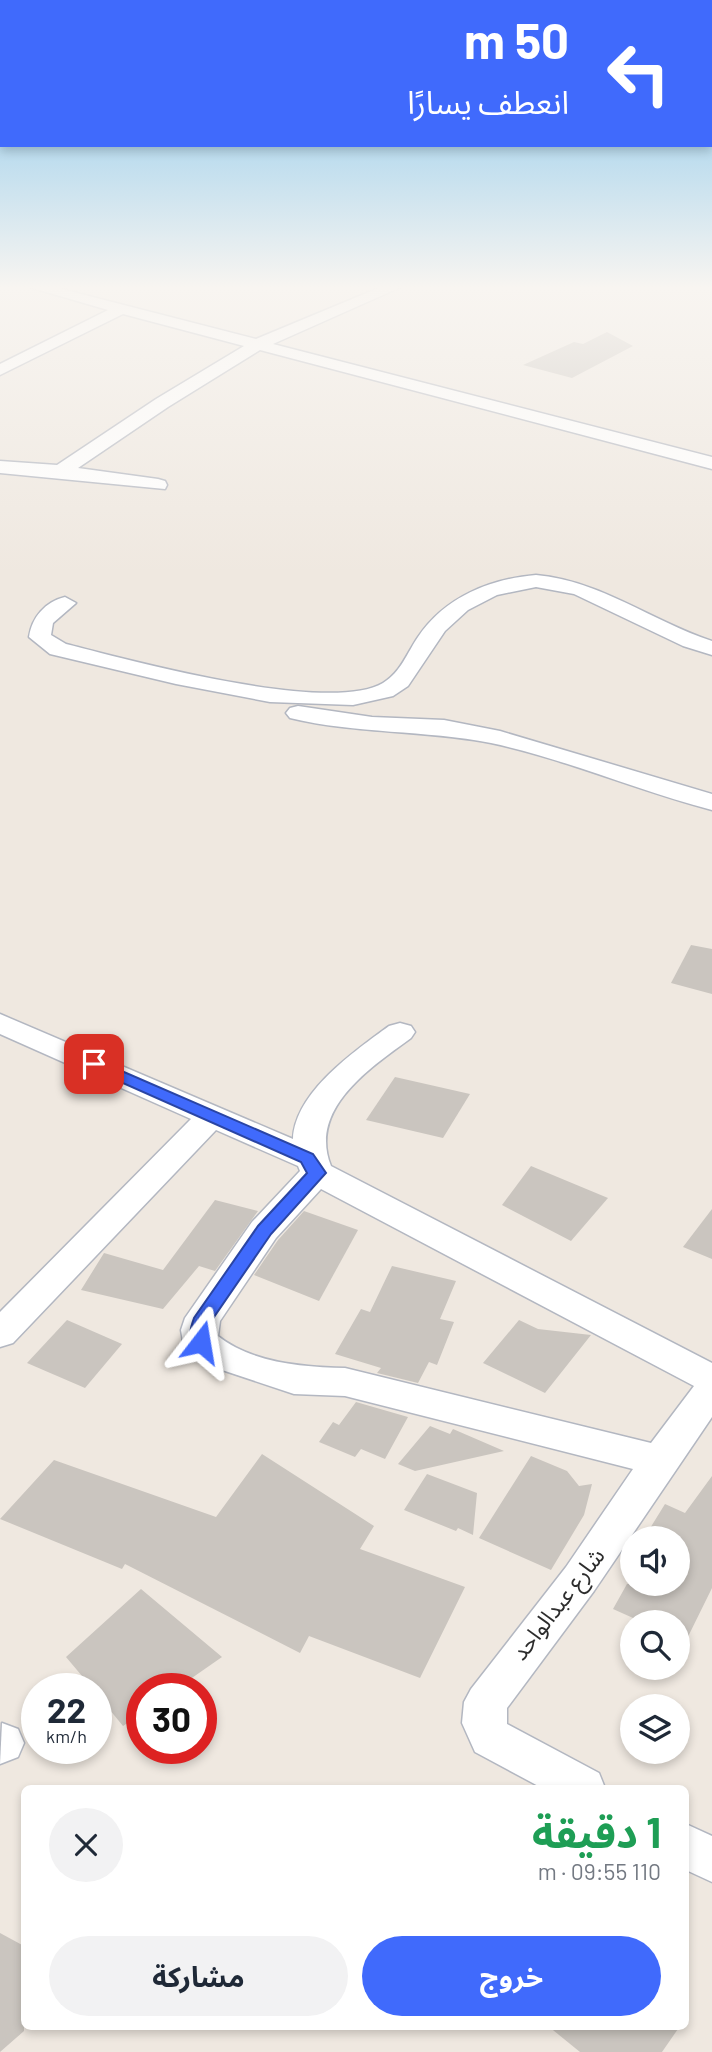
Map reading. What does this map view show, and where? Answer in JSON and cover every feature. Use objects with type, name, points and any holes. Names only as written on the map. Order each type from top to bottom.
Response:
[{"type":"street","points":[[61,471],[195,383]]},
{"type":"street","points":[[406,383],[712,463]]},
{"type":"street","points":[[0,467],[61,471],[158,485]]},
{"type":"street","points":[[65,603],[42,621],[40,637],[58,649],[200,683],[320,699],[363,696],[387,690],[406,676],[429,638],[450,615],[484,593],[514,582],[561,584],[628,609],[692,643],[712,648]]},
{"type":"street","points":[[153,688],[336,719],[444,727],[477,733],[712,803]]},
{"type":"street","points":[[0,1023],[212,1116],[312,1166],[712,1379]]},
{"type":"street","points":[[400,1032],[371,1052],[323,1100],[307,1130],[312,1166],[203,1318],[199,1330],[201,1342],[217,1355],[294,1380],[345,1382],[660,1460]]},
{"type":"street","points":[[0,1334],[212,1116]]},
{"type":"street","name":"شارع عبدالواحد","points":[[577,1785],[491,1738],[484,1723],[486,1702],[603,1546],[660,1460],[712,1390]]},
{"type":"street","points":[[689,1848],[712,1860]]},
{"type":"building","points":[[691,945],[712,949],[712,994],[671,983]]},
{"type":"building","points":[[395,1077],[470,1094],[443,1138],[366,1120]]},
{"type":"building","points":[[531,1166],[608,1198],[571,1241],[502,1205]]},
{"type":"building","points":[[215,1200],[258,1211],[215,1271],[199,1266],[163,1309],[81,1290],[104,1253],[163,1270]]},
{"type":"building","points":[[712,1209],[712,1259],[683,1247]]},
{"type":"building","points":[[304,1211],[358,1230],[319,1301],[254,1275],[278,1240]]},
{"type":"building","points":[[392,1266],[456,1281],[440,1319],[454,1322],[437,1365],[429,1362],[418,1383],[377,1373],[381,1368],[335,1354],[361,1309],[370,1312]]},
{"type":"building","points":[[67,1320],[122,1344],[85,1388],[27,1363]]},
{"type":"building","points":[[519,1320],[538,1329],[591,1335],[545,1393],[483,1363]]},
{"type":"building","points":[[356,1402],[408,1417],[385,1459],[361,1449],[355,1457],[319,1442],[333,1422],[339,1425]]},
{"type":"building","points":[[430,1426],[450,1434],[453,1429],[504,1451],[415,1471],[398,1464]]},
{"type":"building","points":[[262,1454],[374,1526],[360,1549],[465,1587],[420,1678],[309,1636],[300,1653],[125,1564],[122,1569],[0,1519],[54,1460],[216,1517]]},
{"type":"building","points":[[531,1456],[567,1471],[579,1486],[592,1484],[584,1515],[551,1570],[479,1538]]},
{"type":"building","points":[[427,1474],[477,1493],[473,1535],[404,1510]]},
{"type":"building","points":[[712,1476],[712,1588],[690,1633],[690,1610],[620,1610],[620,1612],[613,1609],[620,1596],[690,1596],[690,1526],[651,1526],[665,1504],[685,1513]]},
{"type":"building","points":[[141,1589],[222,1657],[199,1673],[126,1673],[126,1724],[123,1726],[112,1713],[112,1673],[80,1673],[66,1657]]},
{"type":"building","points":[[0,1933],[21,1944],[21,2030],[24,2031],[0,2052]]},
{"type":"building","points":[[553,2030],[677,2030],[662,2052],[580,2052]]},
{"type":"route","points":[[94,1064],[307,1158],[317,1173],[264,1230],[203,1318],[199,1330],[201,1342]]}]
